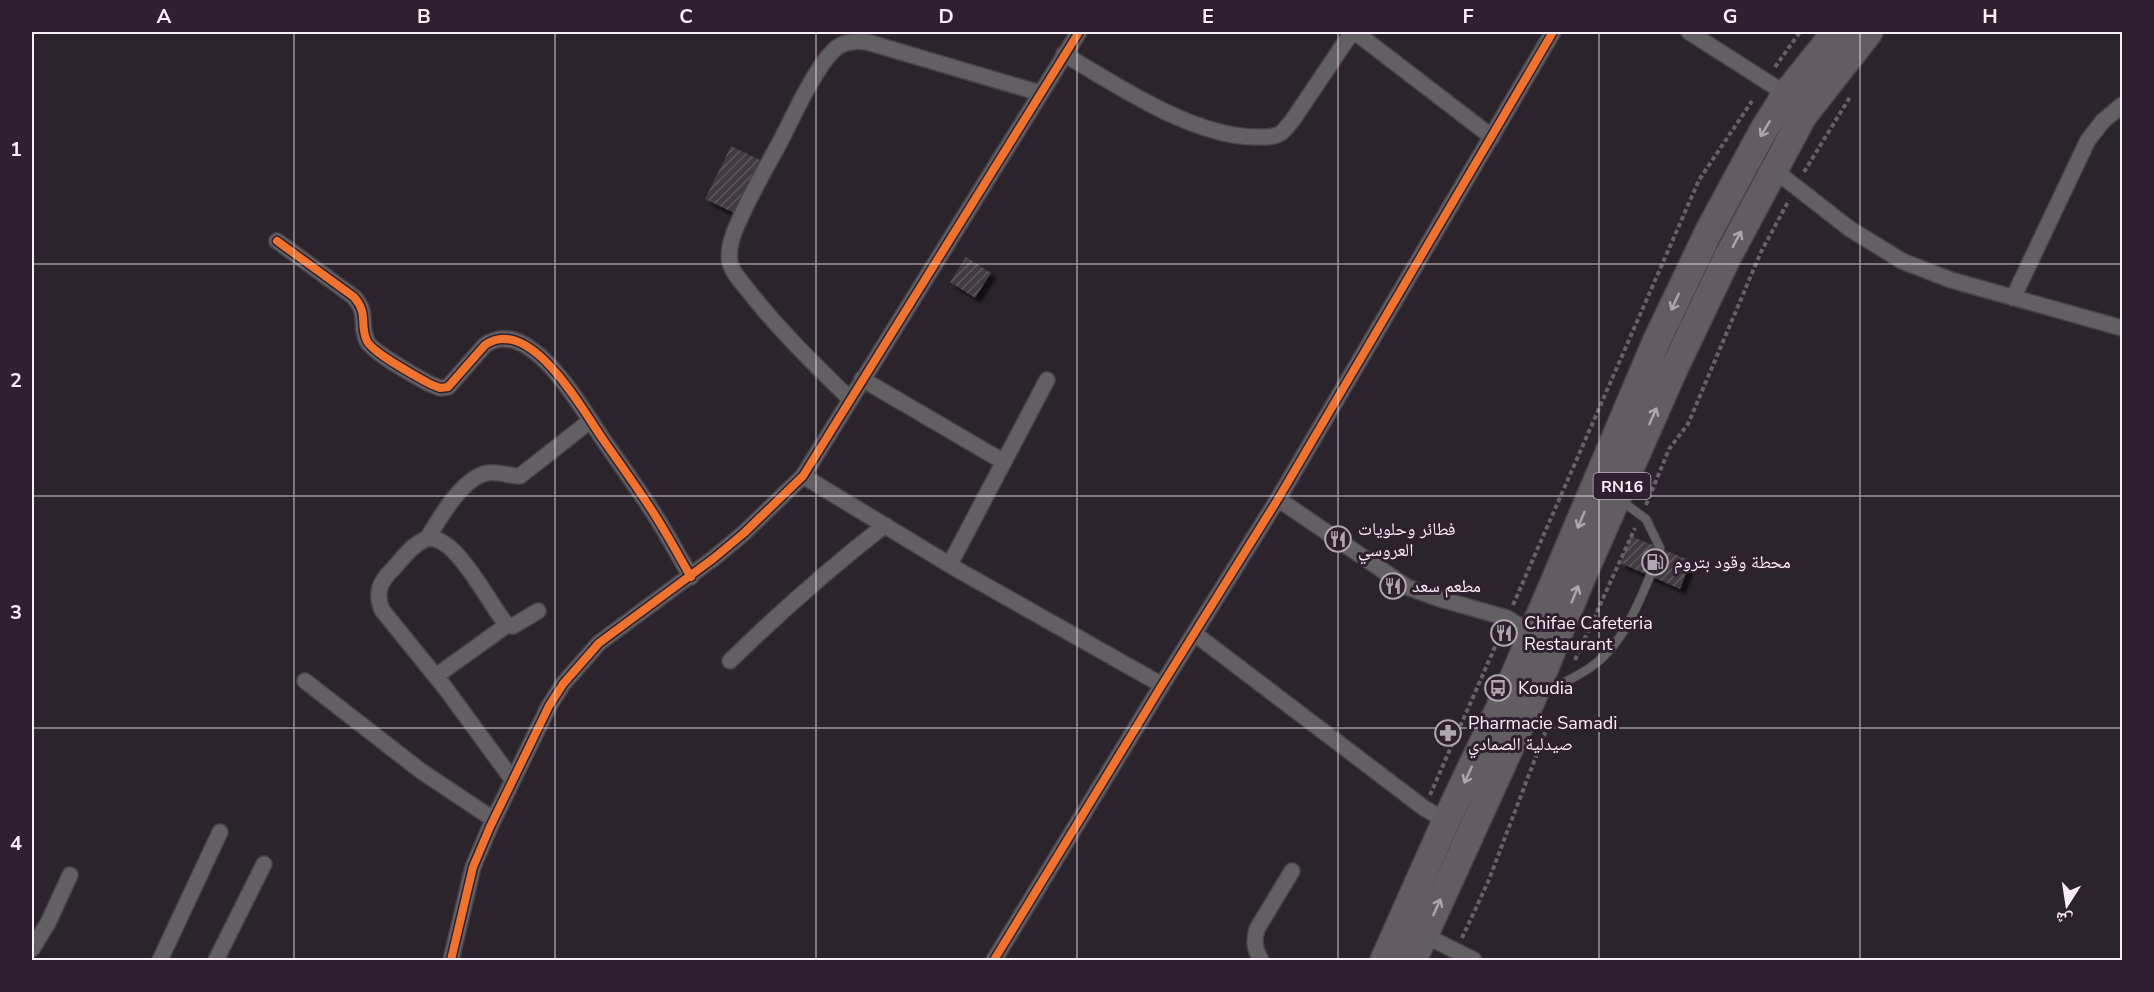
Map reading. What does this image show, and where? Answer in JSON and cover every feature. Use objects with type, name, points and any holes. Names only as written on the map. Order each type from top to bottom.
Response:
[{"type":"highway","name":"RN16","points":[[1384,960],[1533,634],[1656,342],[1709,231],[1763,131],[1786,94],[1836,32]]},
{"type":"highway","name":"RN16","points":[[1413,960],[1532,699],[1673,371],[1727,258],[1803,116],[1869,32]]},
{"type":"street","points":[[450,960],[473,867],[512,779],[549,706],[563,684],[599,643],[691,577],[744,533],[802,476],[1079,32]]},
{"type":"street","points":[[1064,54],[1125,91],[1188,121],[1230,135],[1269,137],[1280,134],[1292,121],[1353,32],[1492,137]]},
{"type":"street","points":[[1689,32],[1786,94]]},
{"type":"street","points":[[994,960],[1278,500],[1492,137],[1550,33]]},
{"type":"street","points":[[850,399],[800,351],[762,309],[737,276],[730,262],[730,248],[738,224],[801,100],[833,51],[851,41],[867,42],[1040,93]]},
{"type":"street","points":[[2013,298],[2088,140],[2103,121],[2122,105]]},
{"type":"street","points":[[1773,169],[1850,230],[1902,261],[1950,280],[2122,328]]},
{"type":"street","points":[[277,241],[354,297],[363,310],[365,335],[372,348],[430,384],[440,388],[448,387],[485,345],[499,339],[510,339],[532,351],[558,373],[650,506],[691,577]]},
{"type":"street","points":[[862,379],[1004,462]]},
{"type":"street","points":[[950,564],[1047,380]]},
{"type":"street","points":[[427,539],[447,507],[466,485],[479,475],[490,472],[520,476],[591,421]]},
{"type":"street","points":[[802,476],[1162,685]]},
{"type":"street","points":[[1278,500],[1407,587],[1508,618],[1533,634]]},
{"type":"street","points":[[730,661],[773,618],[815,581],[885,525]]},
{"type":"street","points":[[512,779],[436,676],[382,610],[378,600],[379,588],[385,576],[414,546],[427,539],[438,539],[453,551],[507,625],[513,626],[538,611]]},
{"type":"street","points":[[436,676],[507,625]]},
{"type":"street","points":[[1195,634],[1424,808],[1446,821]]},
{"type":"street","points":[[305,681],[404,758],[493,819]]},
{"type":"street","points":[[160,960],[220,832]]},
{"type":"street","points":[[216,960],[264,864]]},
{"type":"street","points":[[1261,960],[1255,949],[1254,939],[1257,929],[1292,871]]},
{"type":"street","points":[[32,949],[48,923],[70,874]]},
{"type":"street","points":[[1424,936],[1474,960]]},
{"type":"lane","points":[[1617,498],[1642,514],[1649,523],[1660,548]]},
{"type":"lane","points":[[1532,699],[1594,665],[1607,653],[1627,625],[1650,576]]},
{"type":"path","points":[[1456,951],[1488,882],[1566,681],[1669,449],[1688,424],[1761,252],[1796,186],[1854,89]]},
{"type":"building","points":[[731,146],[760,160],[734,213],[705,199]]},
{"type":"building","points":[[966,257],[991,273],[975,298],[950,282]]},
{"type":"building","name":"محطة وقود بتروم","points":[[1631,536],[1691,561],[1680,589],[1620,563]]},
{"type":"cycle path","points":[[451,960],[473,867],[549,706],[563,684],[599,643],[714,558],[744,533],[803,476],[1079,32]]},
{"type":"cycle path","points":[[994,960],[1278,499],[1553,32]]},
{"type":"cycle path","points":[[277,241],[354,297],[363,314],[365,335],[371,346],[395,364],[430,384],[440,388],[448,387],[485,345],[502,339],[519,342],[537,353],[553,369],[582,407],[655,514],[691,577]]},
{"type":"place","name":"فطائر وحلويات العروسي","points":[[1338,539]]},
{"type":"place","name":"محطة وقود بتروم","points":[[1655,562]]},
{"type":"place","name":"مطعم سعد","points":[[1393,586]]},
{"type":"place","name":"Chifae Cafeteria Restaurant","points":[[1504,633]]},
{"type":"place","name":"Koudia","points":[[1498,688]]},
{"type":"place","name":"Pharmacie Samadi صيدلية الصمادي","points":[[1448,733]]}]
